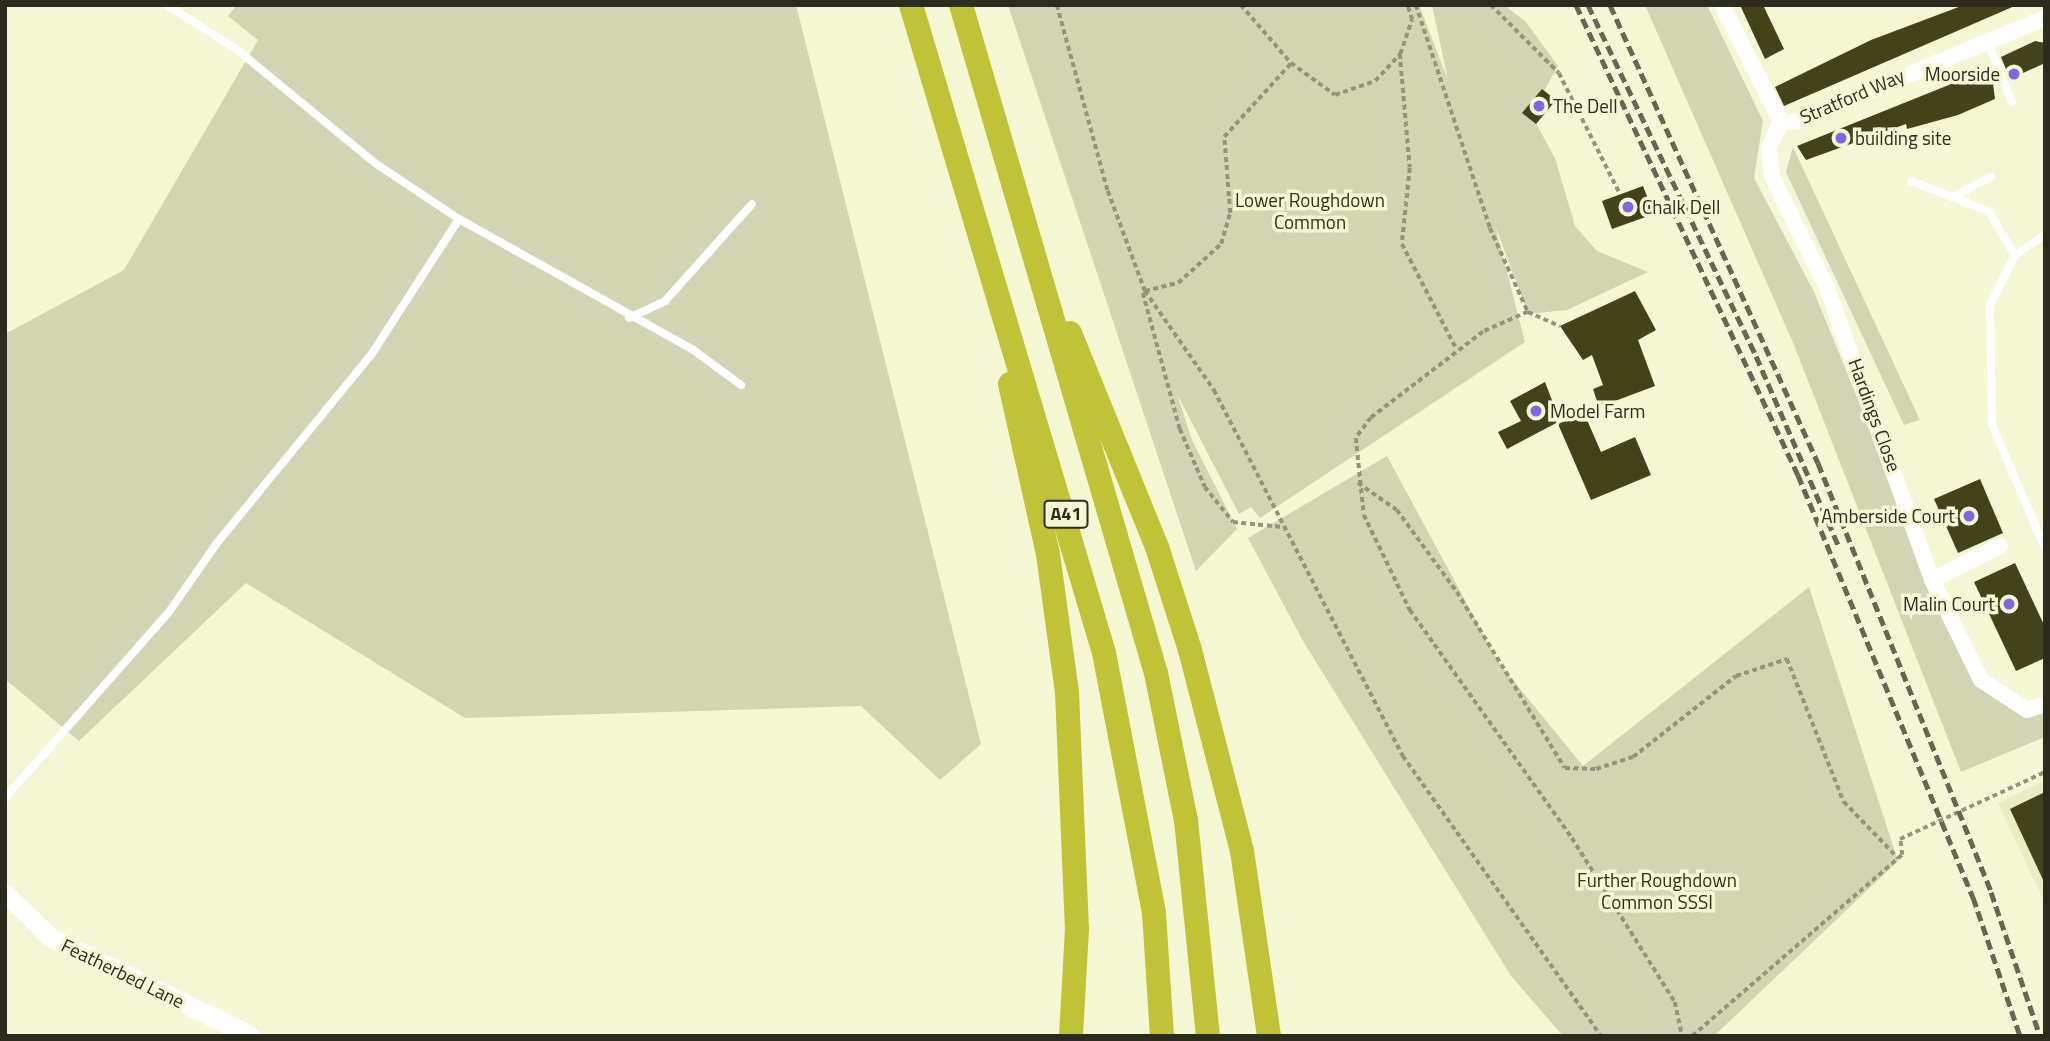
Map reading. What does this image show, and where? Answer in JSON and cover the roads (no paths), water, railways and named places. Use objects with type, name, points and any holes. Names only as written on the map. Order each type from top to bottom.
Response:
[{"type":"highway","name":"A41","points":[[911,5],[1104,653],[1154,913],[1162,1036]]},
{"type":"highway","name":"A41","points":[[961,5],[1156,673],[1186,820],[1208,1036]]},
{"type":"highway","points":[[1044,290],[1075,341],[1190,650],[1242,851],[1269,1036]]},
{"type":"highway","points":[[1001,309],[1067,692],[1077,929],[1071,1036]]},
{"type":"street","name":"Stratford Way","points":[[1722,5],[1781,122],[1795,122],[1986,38],[2045,18]]},
{"type":"street","name":"Hardings Close","points":[[1781,122],[1769,148],[1772,177],[1827,288],[1932,580],[1981,680],[2027,710],[2045,704]]},
{"type":"street","points":[[1932,580],[2000,546]]},
{"type":"street","name":"Featherbed Lane","points":[[5,893],[50,937],[251,1036]]},
{"type":"lane","points":[[167,5],[236,49],[375,163],[459,219],[629,318],[692,349],[741,385]]},
{"type":"lane","points":[[1986,38],[2012,102]]},
{"type":"lane","points":[[1954,196],[1991,177]]},
{"type":"lane","points":[[1912,181],[1988,211],[2015,255]]},
{"type":"lane","points":[[629,318],[665,301],[752,204]]},
{"type":"lane","points":[[5,798],[169,612],[217,543],[371,355],[459,219]]},
{"type":"lane","points":[[2045,234],[2015,255],[1990,306],[1992,425],[2045,548]]},
{"type":"railway","points":[[1576,5],[1798,475],[1973,897],[2020,1036]]},
{"type":"railway","points":[[1588,5],[1756,356],[1838,545]]},
{"type":"railway","points":[[1610,5],[1818,463],[1991,892],[2040,1036]]},
{"type":"place","name":"Moorside","points":[[2014,74]]},
{"type":"place","name":"The Dell","points":[[1539,106]]},
{"type":"place","name":"building site","points":[[1841,138]]},
{"type":"place","name":"Chalk Dell","points":[[1628,207]]},
{"type":"place","name":"Model Farm","points":[[1536,411]]},
{"type":"place","name":"Amberside Court","points":[[1969,516]]},
{"type":"place","name":"Malin Court","points":[[2009,604]]},
{"type":"park label","name":"Lower Roughdown Common","points":[[1310,211]]},
{"type":"park label","name":"Further Roughdown Common SSSI","points":[[1657,891]]}]
